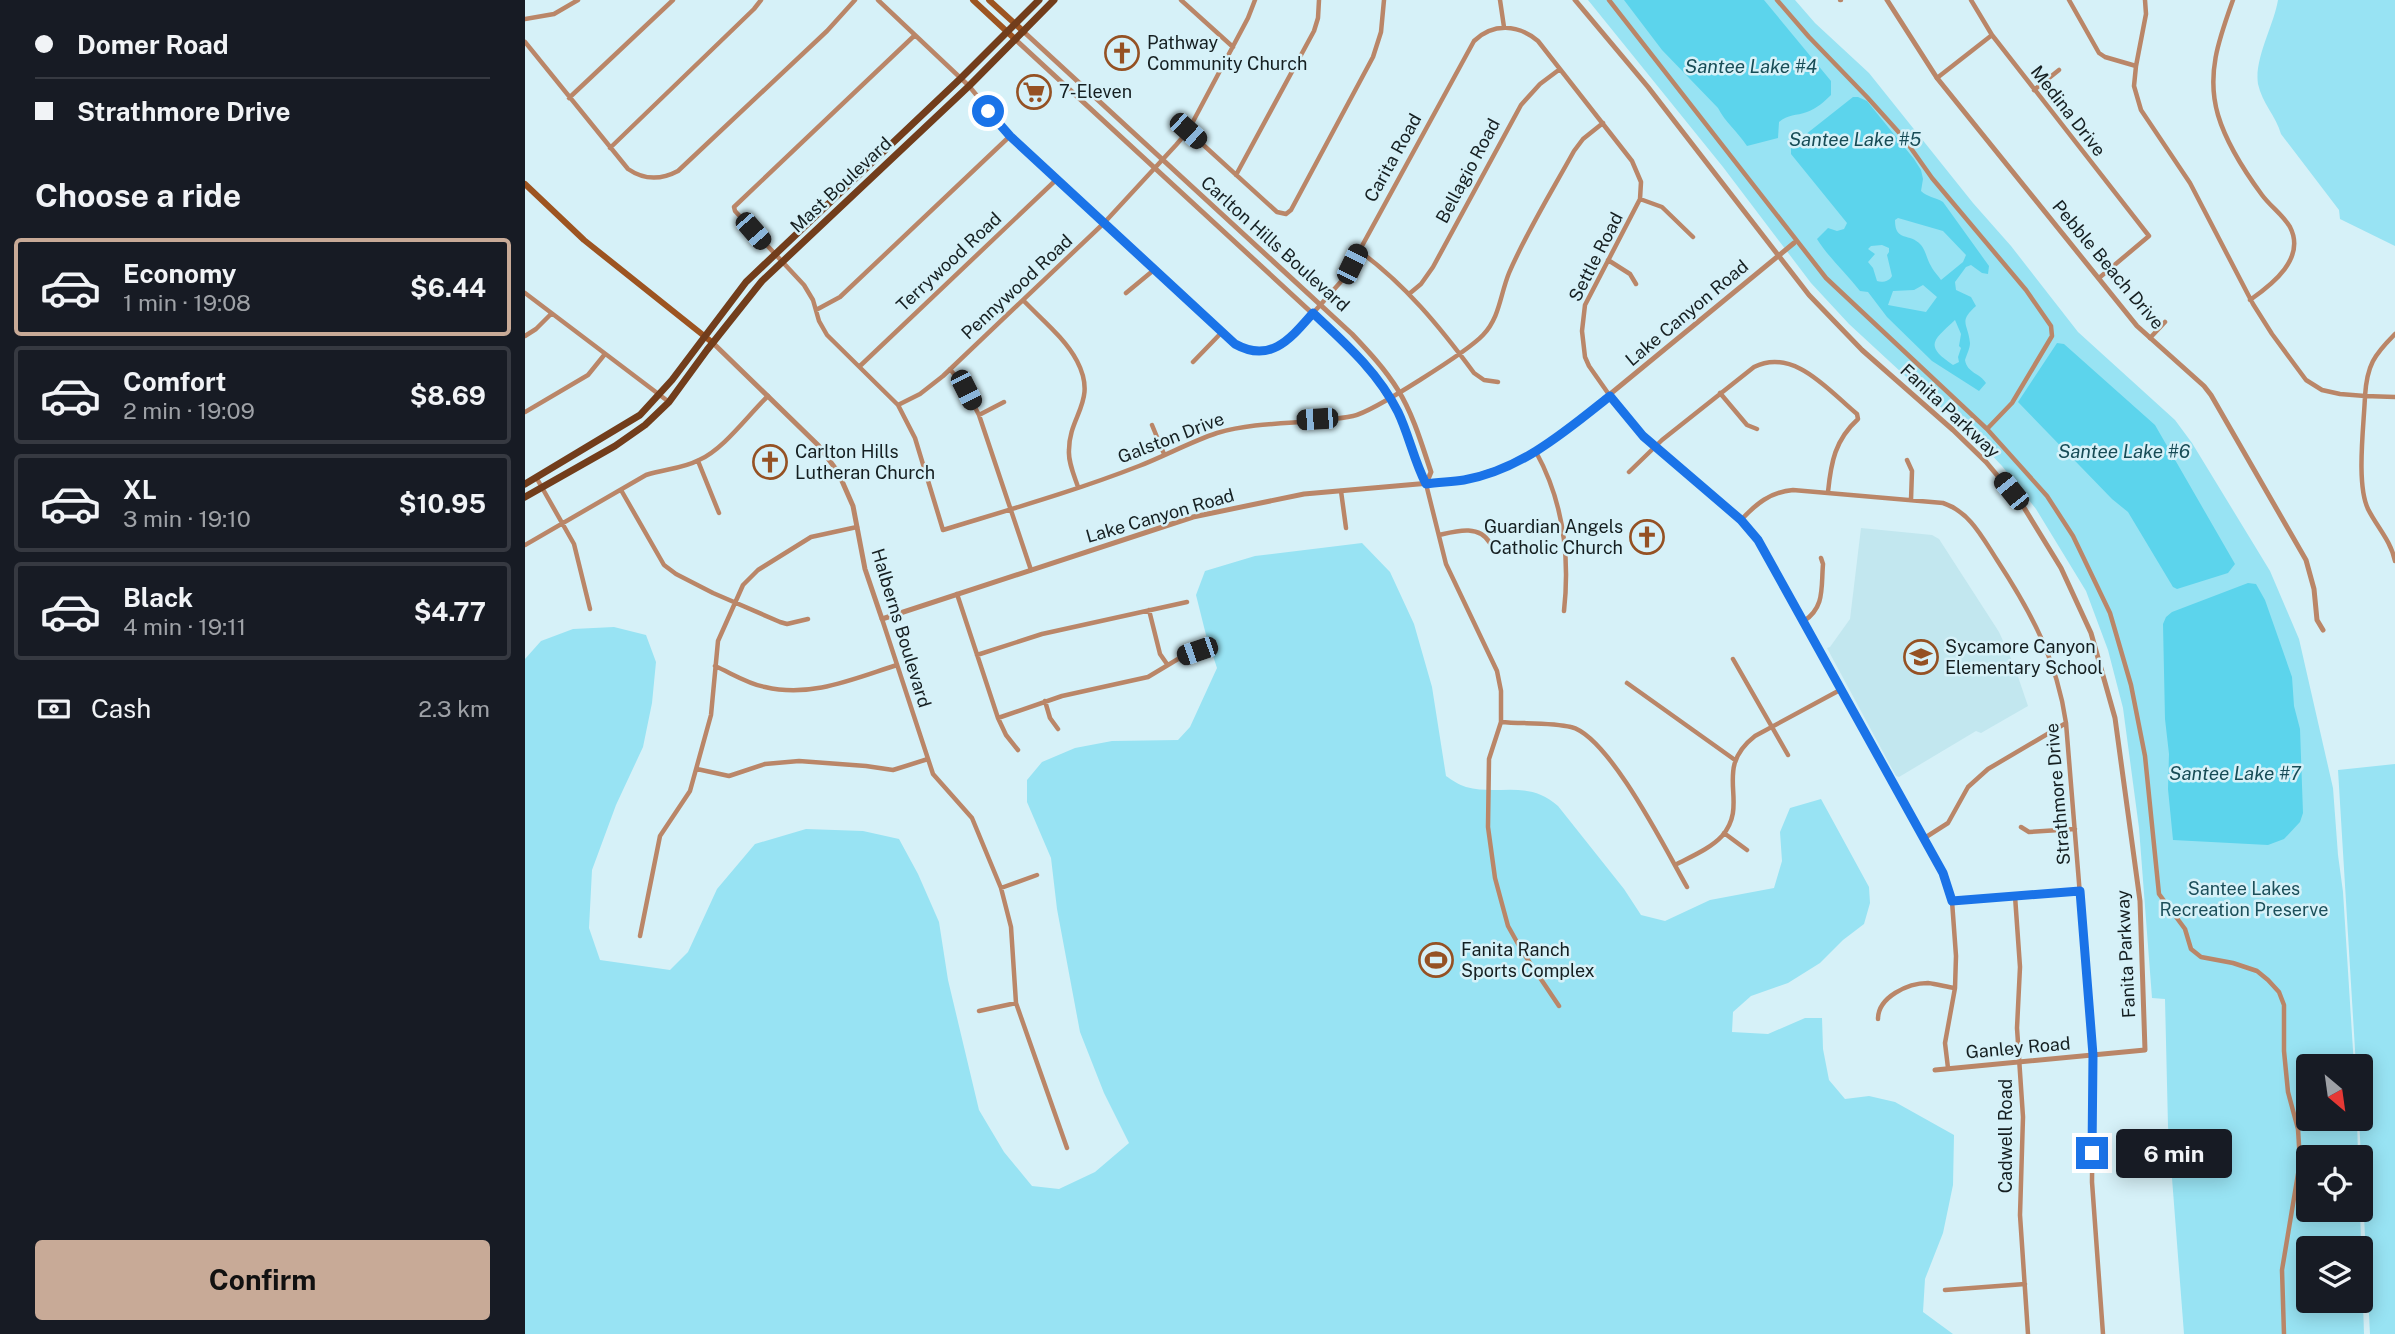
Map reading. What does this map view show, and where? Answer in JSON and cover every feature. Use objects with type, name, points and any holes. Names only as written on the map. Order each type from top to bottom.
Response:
[{"type":"main road","name":"Carlton Hills Boulevard","points":[[973,0],[1016,40]]},
{"type":"main road","name":"Carlton Hills Boulevard","points":[[989,0],[1024,32]]},
{"type":"main road","name":"Mast Boulevard","points":[[525,484],[640,415],[660,395],[746,282],[961,78],[1039,0]]},
{"type":"main road","name":"Mast Boulevard","points":[[525,497],[631,436],[669,402],[762,281],[969,86],[1054,0]]},
{"type":"main road","name":"Halberns Boulevard","points":[[525,184],[584,240],[713,343]]},
{"type":"street","points":[[525,19],[548,15],[578,0]]},
{"type":"street","points":[[569,98],[673,0]]},
{"type":"street","points":[[610,148],[761,0]]},
{"type":"street","points":[[525,42],[628,169],[643,177],[660,178],[678,171],[827,31],[855,0]]},
{"type":"street","name":"Carita Road","points":[[878,0],[969,86],[1010,136],[1240,346],[1255,351],[1266,351],[1286,342],[1345,277],[1470,46],[1486,32],[1504,27]]},
{"type":"street","points":[[1181,0],[1233,47]]},
{"type":"street","name":"Pennywood Road","points":[[898,405],[920,394],[950,369],[1104,223],[1188,131],[1248,19],[1255,0]]},
{"type":"street","points":[[1236,175],[1314,31],[1319,0]]},
{"type":"street","points":[[1188,131],[1277,212],[1282,215],[1291,210],[1373,57],[1381,32],[1384,0]]},
{"type":"street","points":[[1500,0],[1504,27]]},
{"type":"street","name":"Fanita Parkway","points":[[1575,0],[1647,87],[1809,295],[1842,331],[1986,461],[2023,506],[2076,598],[2103,673],[2120,748],[2140,901],[2145,1050]]},
{"type":"street","points":[[1609,0],[1826,278],[1987,429],[2047,496],[2073,537],[2110,613],[2131,685],[2145,756],[2159,894],[2185,929],[2191,949],[2201,957],[2257,971],[2274,986],[2284,1005],[2284,1051],[2288,1092],[2298,1129],[2300,1162],[2282,1270],[2284,1334]]},
{"type":"street","points":[[1777,0],[1816,45],[1883,113],[1932,178],[2026,290],[2051,326],[2052,336],[2012,403],[1987,429]]},
{"type":"street","name":"Pebble Beach Drive","points":[[1887,0],[1937,78],[2099,278],[2150,338],[2204,386],[2307,560],[2314,589],[2317,620],[2323,630]]},
{"type":"street","name":"Medina Drive","points":[[1971,0],[1992,35],[2149,236],[2099,278]]},
{"type":"street","points":[[2069,0],[2099,52],[2105,57],[2136,66]]},
{"type":"street","points":[[2145,0],[2146,14],[2133,86],[2141,110],[2190,183],[2251,300],[2306,380],[2322,390],[2395,397]]},
{"type":"street","points":[[2233,0],[2217,44],[2214,62],[2213,88],[2218,115],[2254,185],[2287,223],[2294,243],[2287,268],[2251,300]]},
{"type":"street","name":"Settle Road","points":[[1504,27],[1520,30],[1534,37],[1636,166],[1641,182],[1640,199],[1585,305],[1581,331],[1589,366],[1610,396],[1654,446],[1741,520],[1758,540],[1943,873],[1952,901],[1956,956],[1955,988],[1946,1031],[1948,1068]]},
{"type":"street","name":"Carlton Hills Boulevard","points":[[1024,32],[1352,334],[1379,363],[1399,391],[1414,425],[1431,472],[1426,484]]},
{"type":"street","points":[[898,405],[827,335],[807,290],[734,207],[915,35]]},
{"type":"street","points":[[1937,78],[1992,35]]},
{"type":"street","name":"Carlton Hills Boulevard","points":[[1016,40],[1364,361],[1389,398],[1426,484],[1447,564],[1497,671],[1501,691],[1501,722],[1489,759],[1488,828],[1495,878],[1509,926],[1522,951],[1559,1006]]},
{"type":"street","name":"Bellagio Road","points":[[1409,294],[1421,284],[1433,267],[1521,105],[1540,84],[1560,69]]},
{"type":"street","points":[[2034,90],[2059,70]]},
{"type":"street","name":"Galston Drive","points":[[898,405],[915,438],[943,530],[1140,466],[1193,441],[1242,427],[1357,415],[1389,398],[1481,338],[1497,314],[1510,272],[1574,152],[1583,139],[1603,123]]},
{"type":"street","points":[[816,310],[834,302],[1010,136]]},
{"type":"street","name":"Terrywood Road","points":[[860,366],[1057,179]]},
{"type":"street","points":[[1640,199],[1662,207],[1693,237]]},
{"type":"street","name":"Lake Canyon Road","points":[[882,619],[1193,517],[1304,494],[1464,480],[1484,474],[1536,452],[1553,441],[1794,243]]},
{"type":"street","points":[[1358,250],[1383,268],[1409,294],[1473,373],[1484,380],[1498,383]]},
{"type":"street","points":[[1608,260],[1630,274],[1636,284]]},
{"type":"street","points":[[1126,293],[1155,269]]},
{"type":"street","points":[[525,293],[669,402]]},
{"type":"street","points":[[1023,300],[1072,352],[1081,370],[1085,388],[1084,403],[1072,432],[1069,452],[1078,487]]},
{"type":"street","points":[[525,337],[551,314]]},
{"type":"street","points":[[2150,338],[2165,322]]},
{"type":"street","points":[[1193,362],[1223,331]]},
{"type":"street","points":[[2395,334],[2372,361],[2368,371],[2363,491],[2368,509],[2393,550],[2395,561]]},
{"type":"street","name":"Halberns Boulevard","points":[[713,343],[818,444],[832,462],[850,497],[865,569],[933,775],[972,818],[1001,888],[1011,927],[1016,1003],[1067,1148]]},
{"type":"street","points":[[525,412],[588,375],[605,354]]},
{"type":"street","points":[[1629,472],[1654,446],[1754,367],[1768,361],[1783,361],[1803,370],[1857,414],[1858,419],[1846,429],[1835,448],[1828,492]]},
{"type":"street","points":[[950,369],[966,390],[979,415],[1031,570]]},
{"type":"street","points":[[1720,393],[1747,425],[1757,429]]},
{"type":"street","points":[[525,545],[646,475],[698,461],[720,444],[768,396]]},
{"type":"street","points":[[979,415],[1004,402]]},
{"type":"street","points":[[1152,425],[1164,454]]},
{"type":"street","points":[[1536,452],[1548,474],[1561,511],[1567,588],[1564,611]]},
{"type":"street","points":[[1907,460],[1912,471],[1911,500]]},
{"type":"street","points":[[698,461],[719,513]]},
{"type":"street","points":[[536,477],[574,544],[590,609]]},
{"type":"street","name":"Strathmore Drive","points":[[1741,520],[1756,505],[1773,494],[1793,490],[1943,503],[1955,507],[1975,526],[2028,608],[2059,686],[2066,723],[2093,1055],[2092,1182],[2103,1334]]},
{"type":"street","points":[[621,491],[664,565],[676,574],[787,624],[808,619]]},
{"type":"street","points":[[1341,491],[1346,528]]},
{"type":"street","points":[[640,936],[660,836],[690,791],[697,769],[711,715],[718,641],[735,601],[750,576],[804,541],[815,535],[857,527]]},
{"type":"street","points":[[1439,535],[1461,529],[1480,533],[1490,543]]},
{"type":"street","points":[[1804,621],[1817,612],[1819,605],[1823,564],[1821,558]]},
{"type":"street","points":[[956,593],[998,718],[1019,750]]},
{"type":"street","points":[[977,655],[1042,634],[1187,602]]},
{"type":"street","points":[[1149,610],[1160,654],[1167,664]]},
{"type":"street","points":[[998,718],[1045,701],[1143,678],[1197,651]]},
{"type":"street","points":[[1733,659],[1788,755]]},
{"type":"street","points":[[715,666],[763,687],[799,691],[818,690],[897,665]]},
{"type":"street","points":[[1627,683],[1735,760]]},
{"type":"street","points":[[1675,865],[1714,843],[1730,823],[1735,806],[1731,774],[1735,760],[1745,744],[1840,690]]},
{"type":"street","points":[[1045,701],[1050,718],[1058,729]]},
{"type":"street","points":[[1501,722],[1571,727],[1589,736],[1633,792],[1687,887]]},
{"type":"street","points":[[1923,839],[1948,823],[1968,787],[1984,771],[2066,723]]},
{"type":"street","points":[[697,769],[729,776],[765,764],[799,761],[866,765],[893,770],[928,760]]},
{"type":"street","points":[[2021,827],[2029,832],[2075,829]]},
{"type":"street","points":[[1724,833],[1747,850]]},
{"type":"street","points":[[1001,888],[1037,875]]},
{"type":"street","points":[[1952,901],[2080,891]]},
{"type":"street","name":"Cadwell Road","points":[[2015,896],[2020,967],[2017,1008],[2023,1117],[2020,1214],[2028,1334]]},
{"type":"street","points":[[1878,1019],[1878,1011],[1889,998],[1901,990],[1928,984],[1955,988]]},
{"type":"street","points":[[979,1011],[1016,1003]]},
{"type":"street","name":"Ganley Road","points":[[1935,1070],[2145,1050]]},
{"type":"street","points":[[1945,1290],[2025,1284]]},
{"type":"shaded area","name":"Sycamore Canyon Elementary School","points":[[1861,528],[1932,535],[1939,539],[1999,632],[2028,706],[1981,733],[1976,731],[1899,777],[1896,776],[1827,648],[1850,619]]},
{"type":"green space","name":"Santee Lakes Recreation Preserve","points":[[1588,0],[1795,0],[1815,23],[1869,73],[2078,332],[2175,420],[2192,443],[2270,571],[2299,639],[2333,788],[2353,1054],[2296,1054],[2296,1131],[2357,1131],[2358,1145],[2296,1145],[2296,1222],[2360,1222],[2361,1236],[2296,1236],[2296,1313],[2363,1313],[2364,1334],[2184,1334],[2168,1126],[2165,999],[2152,998],[2139,828],[2123,708],[2108,650],[2086,591],[2036,509],[2002,466],[1972,434],[1849,324],[1811,283],[1723,167]]},
{"type":"green space","points":[[2278,0],[2395,0],[2395,246],[2340,219],[2339,210],[2281,134],[2263,97],[2258,84],[2259,64]]},
{"type":"green space","points":[[1362,543],[1390,572],[1414,624],[1432,687],[1446,776],[1466,787],[1524,790],[1547,798],[1558,806],[1624,889],[1641,915],[1665,921],[1710,900],[1774,888],[1782,861],[1780,832],[1790,808],[1821,799],[1869,887],[1870,903],[1864,924],[1820,963],[1788,983],[1751,996],[1733,1012],[1732,1032],[1768,1034],[1805,1018],[1822,1018],[1823,1049],[1829,1080],[1845,1099],[1869,1096],[1895,1102],[1954,1135],[1953,1185],[1943,1233],[1925,1279],[1923,1312],[1953,1334],[525,1334],[525,659],[541,641],[573,629],[614,627],[646,635],[656,662],[652,703],[643,747],[616,805],[592,870],[589,928],[600,960],[670,970],[688,952],[717,889],[755,844],[806,829],[863,831],[899,839],[939,922],[948,980],[979,1110],[1004,1152],[1032,1186],[1059,1189],[1095,1172],[1129,1143],[1104,1093],[1080,1032],[1057,909],[1051,858],[1027,802],[1027,780],[1042,762],[1075,748],[1112,741],[1178,740],[1190,727],[1217,668],[1196,595],[1205,571],[1255,556]]},
{"type":"green space","points":[[2395,764],[2395,1334],[2370,1334],[2369,1313],[2373,1313],[2373,1236],[2365,1236],[2364,1222],[2373,1222],[2373,1145],[2360,1145],[2360,1131],[2373,1131],[2373,1054],[2355,1054],[2338,770]]},
{"type":"water","name":"Santee Lake #4","points":[[1624,0],[1764,0],[1831,81],[1831,95],[1811,110],[1782,119],[1779,122],[1778,138],[1747,146],[1718,108],[1662,50]]},
{"type":"water","name":"Santee Lake #5","points":[[1853,97],[1858,97],[1867,101],[1914,159],[1923,179],[1921,191],[1943,202],[1989,266],[1988,274],[1971,265],[1966,267],[1955,282],[1956,290],[1971,297],[1976,306],[1970,311],[1965,323],[1970,343],[1965,360],[1968,368],[1986,383],[1979,391],[1932,361],[1887,317],[1868,292],[1860,291],[1827,253],[1817,239],[1828,228],[1837,231],[1844,229],[1847,223],[1791,154],[1791,146]],"holes":[[[1898,218],[1943,231],[1966,255],[1963,262],[1941,280],[1921,245],[1900,235],[1895,220]],[[1882,245],[1889,248],[1887,255],[1892,276],[1888,280],[1877,281],[1868,262],[1875,254],[1868,249]],[[1923,285],[1937,297],[1926,312],[1888,305],[1893,291],[1914,290]],[[1955,320],[1961,334],[1959,362],[1953,365],[1938,352],[1935,347],[1937,338]]]},
{"type":"water","name":"Santee Lake #6","points":[[2057,343],[2064,344],[2155,425],[2235,564],[2228,573],[2177,589],[2173,587],[2128,512],[2112,499],[2018,402]]},
{"type":"water","name":"Santee Lake #7","points":[[2248,583],[2256,584],[2265,600],[2292,677],[2294,706],[2300,729],[2303,813],[2300,822],[2284,839],[2268,845],[2173,840],[2168,789],[2163,624],[2172,612]]},
{"type":"place","name":"Pathway Community Church","points":[[1122,53]]},
{"type":"place","name":"7-Eleven","points":[[1034,92]]},
{"type":"place","name":"Carlton Hills Lutheran Church","points":[[770,462]]},
{"type":"place","name":"Guardian Angels Catholic Church","points":[[1647,537]]},
{"type":"place","name":"Sycamore Canyon Elementary School","points":[[1921,657]]},
{"type":"place","name":"Fanita Ranch Sports Complex","points":[[1436,960]]},
{"type":"route","points":[[988,111],[1010,136],[1235,344],[1255,351],[1273,349],[1286,342],[1313,313],[1364,361],[1389,398],[1398,412],[1426,484],[1464,480],[1520,460],[1553,441],[1610,396],[1643,436],[1741,520],[1758,540],[1943,873],[1952,901],[2080,891],[2093,1055],[2092,1153]]}]
